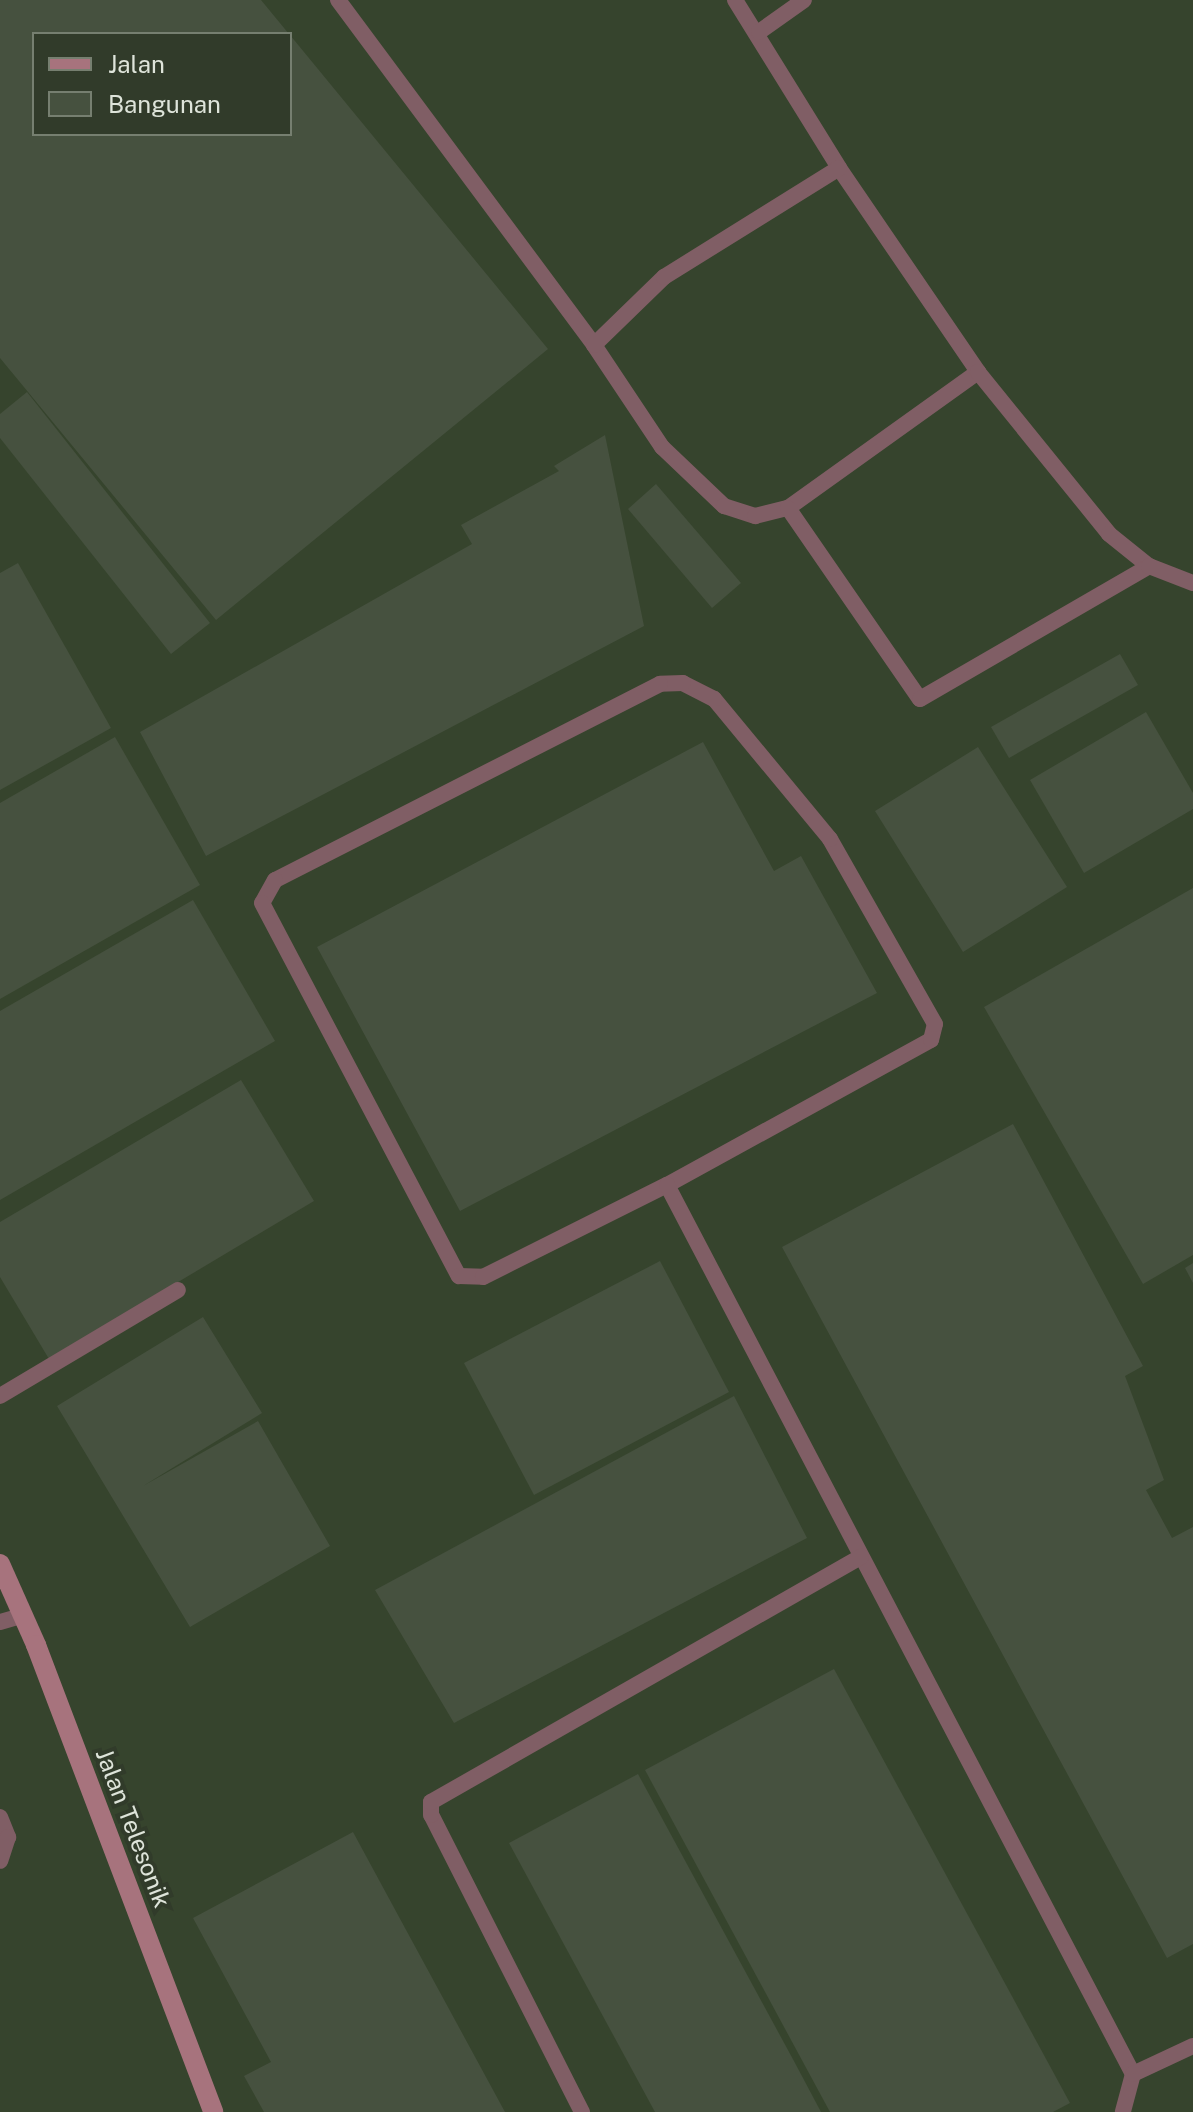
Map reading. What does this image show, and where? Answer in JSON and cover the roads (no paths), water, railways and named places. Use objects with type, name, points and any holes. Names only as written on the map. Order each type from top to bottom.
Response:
[{"type":"street","name":"Jalan Telesonik","points":[[0,1564],[24,1615],[213,2112]]},
{"type":"lane","points":[[338,0],[594,345],[662,447],[724,506],[755,516],[788,508],[978,372]]},
{"type":"lane","points":[[735,0],[759,32],[839,168],[978,372],[1109,534],[1149,566],[1193,583]]},
{"type":"lane","points":[[759,32],[804,0]]},
{"type":"lane","points":[[594,345],[664,277],[839,168]]},
{"type":"lane","points":[[788,508],[920,699],[1149,566]]},
{"type":"lane","points":[[683,683],[714,699],[830,839],[935,1024],[931,1040],[667,1185],[483,1277],[459,1276],[262,903],[275,880],[660,684],[683,683]]},
{"type":"lane","points":[[667,1185],[840,1507],[861,1557],[1133,2074],[1123,2112]]},
{"type":"lane","points":[[0,1396],[178,1290]]},
{"type":"lane","points":[[582,2112],[431,1815],[431,1802],[861,1557]]},
{"type":"lane","points":[[0,1622],[24,1615]]},
{"type":"lane","points":[[0,1817],[8,1837],[0,1861]]},
{"type":"lane","points":[[1133,2074],[1193,2046]]}]
